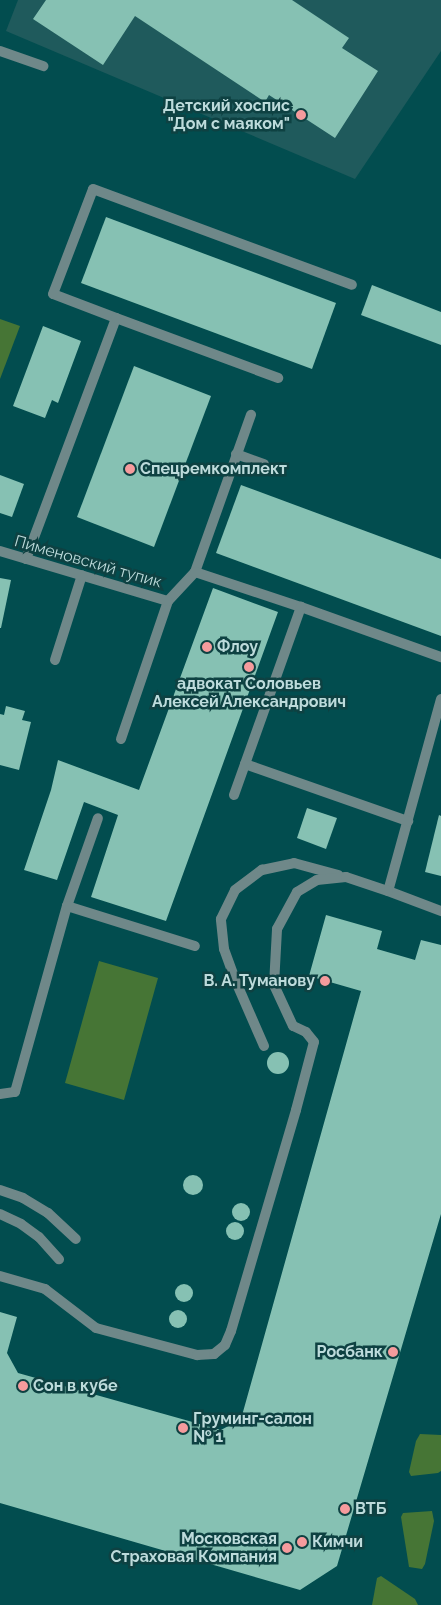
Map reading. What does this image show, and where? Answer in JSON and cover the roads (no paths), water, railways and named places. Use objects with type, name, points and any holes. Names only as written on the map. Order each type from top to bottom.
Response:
[{"type":"street","points":[[0,51],[43,66]]},
{"type":"street","points":[[278,378],[54,294],[93,189],[352,285]]},
{"type":"street","points":[[26,559],[116,318]]},
{"type":"street","points":[[121,739],[168,601],[195,572],[251,415]]},
{"type":"street","points":[[236,454],[264,464]]},
{"type":"street","name":"Пименовский тупик","points":[[0,551],[168,601]]},
{"type":"street","points":[[195,572],[301,607],[441,657]]},
{"type":"street","points":[[55,660],[82,576]]},
{"type":"street","points":[[234,795],[301,607]]},
{"type":"street","points":[[388,891],[441,699]]},
{"type":"street","points":[[245,764],[408,821]]},
{"type":"street","points":[[0,1094],[16,1092],[67,906],[98,818]]},
{"type":"street","points":[[264,1046],[224,949],[221,919],[235,890],[262,870],[294,863],[346,877],[441,911]]},
{"type":"street","points":[[0,1276],[45,1289],[96,1328],[197,1356],[214,1354],[225,1345],[232,1331],[294,1120],[314,1042],[306,1032],[293,1026],[274,985],[277,929],[298,892],[318,880],[346,877]]},
{"type":"street","points":[[67,906],[195,946]]},
{"type":"street","points":[[0,1190],[23,1198],[48,1213],[76,1239]]},
{"type":"street","points":[[0,1214],[21,1224],[39,1237],[59,1259]]},
{"type":"place","name":"Детский хоспис \"Дом с маяком\"","points":[[301,115]]},
{"type":"place","name":"Спецремкомплект","points":[[130,469]]},
{"type":"place","name":"Флоу","points":[[207,647]]},
{"type":"place","name":"адвокат Соловьев Алексей Александрович","points":[[249,667]]},
{"type":"place","name":"В. А. Туманову","points":[[325,981]]},
{"type":"place","name":"Росбанк","points":[[393,1352]]},
{"type":"place","name":"Сон в кубе","points":[[23,1386]]},
{"type":"place","name":"Груминг-салон № 1","points":[[183,1428]]},
{"type":"place","name":"ВТБ","points":[[345,1509]]},
{"type":"place","name":"Кимчи","points":[[302,1542]]},
{"type":"place","name":"Московская Страховая Компания","points":[[287,1548]]}]
